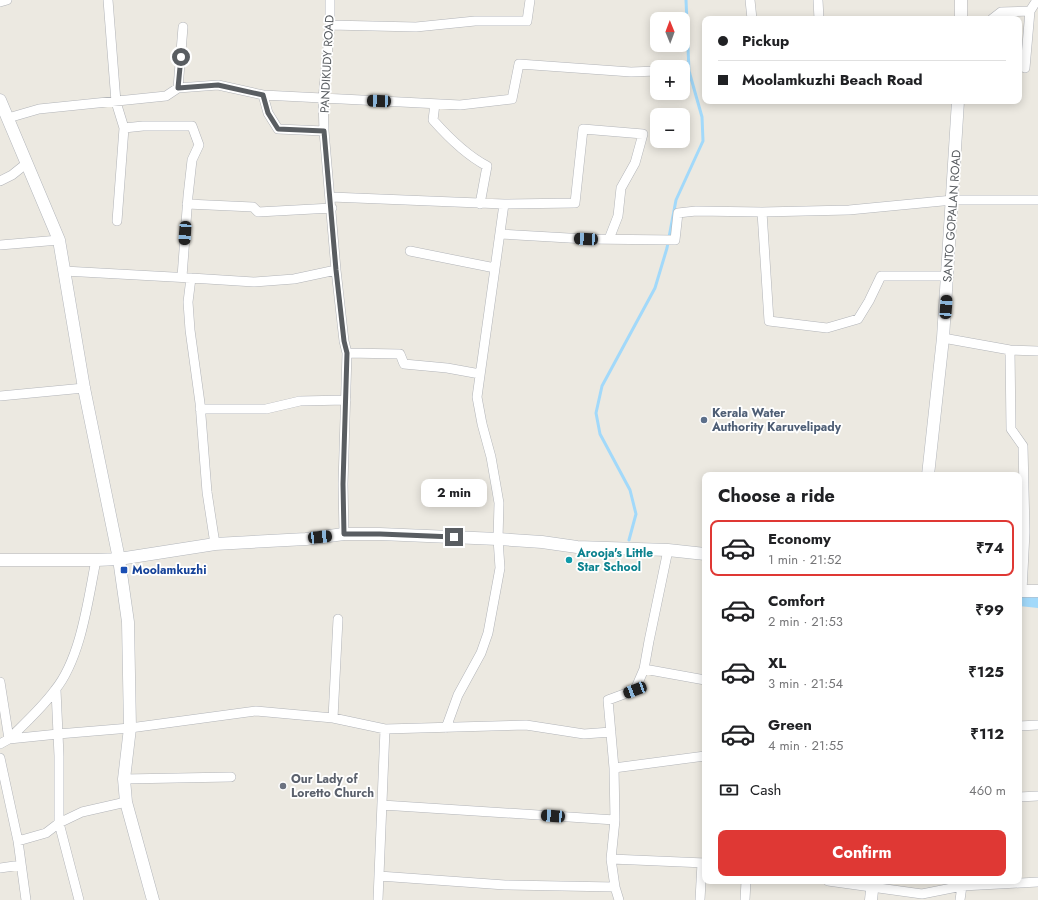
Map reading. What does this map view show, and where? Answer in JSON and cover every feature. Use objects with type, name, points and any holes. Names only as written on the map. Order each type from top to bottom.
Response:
[{"type":"street","points":[[0,2],[8,0]]},
{"type":"street","points":[[108,0],[116,102],[124,128],[117,221]]},
{"type":"street","name":"PANDIKUDY ROAD","points":[[330,0],[330,25],[323,99],[324,131],[332,208],[336,270],[344,341],[347,353],[343,484],[344,534]]},
{"type":"street","points":[[330,25],[416,27],[475,21],[527,21],[530,0]]},
{"type":"street","points":[[750,0],[752,16]]},
{"type":"street","points":[[818,0],[819,16]]},
{"type":"street","points":[[961,0],[961,16]]},
{"type":"street","points":[[1025,68],[1030,10],[1037,0]]},
{"type":"street","points":[[996,16],[1001,12],[1030,10]]},
{"type":"street","points":[[178,88],[183,26]]},
{"type":"street","points":[[8,118],[39,109],[166,96],[178,88],[218,85],[263,95],[460,105],[512,99],[519,64],[631,72],[650,71]]},
{"type":"street","points":[[263,95],[268,113],[278,129],[324,131]]},
{"type":"street","points":[[0,100],[59,240],[84,388],[119,559],[128,622],[130,728],[124,779],[126,802],[153,900]]},
{"type":"street","points":[[435,104],[433,120],[472,158],[487,166],[480,204]]},
{"type":"street","name":"SANTO GOPALAN ROAD","points":[[929,472],[944,338],[958,104]]},
{"type":"street","points":[[124,128],[143,126],[192,126],[199,145],[192,160],[187,204],[182,277]]},
{"type":"street","points":[[331,198],[480,204],[575,203],[583,129],[644,134],[635,164],[621,188],[618,216],[609,240]]},
{"type":"street","points":[[0,181],[12,175],[27,163]]},
{"type":"street","points":[[500,234],[609,240],[675,240],[678,212],[849,210],[953,200],[1038,200]]},
{"type":"street","points":[[187,204],[253,207],[258,212],[332,208]]},
{"type":"street","points":[[446,728],[458,695],[481,653],[488,633],[500,568],[498,539],[499,503],[491,457],[482,424],[477,397],[504,204]]},
{"type":"street","points":[[762,212],[769,321],[827,328],[858,320],[870,301],[881,276],[948,276]]},
{"type":"street","points":[[0,245],[59,240]]},
{"type":"street","points":[[410,251],[495,268]]},
{"type":"street","points":[[64,271],[254,282],[294,279],[336,270]]},
{"type":"street","points":[[191,278],[188,302],[190,330],[200,409],[207,492],[215,544]]},
{"type":"street","points":[[944,338],[1010,350],[1038,351]]},
{"type":"street","points":[[1010,350],[1010,429],[1023,446],[1021,472]]},
{"type":"street","points":[[347,353],[400,354],[404,364],[447,368],[480,374]]},
{"type":"street","points":[[0,396],[84,388]]},
{"type":"street","points":[[200,409],[266,409],[300,401],[346,400]]},
{"type":"street","points":[[1022,492],[1025,532],[1022,567]]},
{"type":"street","points":[[0,560],[119,559],[215,544],[306,539],[344,534],[498,539],[667,554],[702,554]]},
{"type":"street","points":[[619,900],[615,887],[611,859],[615,820],[614,768],[608,700],[635,690],[644,669],[648,641],[667,554]]},
{"type":"street","points":[[0,744],[9,739],[56,690],[74,657],[85,615],[96,560]]},
{"type":"street","points":[[1022,591],[1038,591]]},
{"type":"street","points":[[333,718],[338,619]]},
{"type":"street","points":[[644,669],[702,679]]},
{"type":"street","points":[[0,682],[9,739]]},
{"type":"street","points":[[56,690],[59,823],[79,900]]},
{"type":"street","points":[[9,739],[130,728],[256,712],[333,718],[385,729],[526,725],[584,734],[610,732]]},
{"type":"street","points":[[1022,726],[1038,725]]},
{"type":"street","points":[[378,900],[385,729]]},
{"type":"street","points":[[614,768],[702,756]]},
{"type":"street","points":[[0,758],[18,841],[26,900]]},
{"type":"street","points":[[124,779],[231,777]]},
{"type":"street","points":[[1022,798],[1038,796]]},
{"type":"street","points":[[18,841],[46,833],[59,823],[82,812],[126,802]]},
{"type":"street","points":[[382,805],[615,820]]},
{"type":"street","points":[[611,859],[702,863]]},
{"type":"street","points":[[0,868],[22,865]]},
{"type":"street","points":[[379,876],[505,885],[615,887]]},
{"type":"street","points":[[700,900],[702,882]]},
{"type":"street","points":[[1022,883],[1038,882]]},
{"type":"street","points":[[745,900],[746,884]]},
{"type":"street","points":[[871,900],[873,884],[922,894],[962,886],[1000,884]]},
{"type":"street","points":[[960,900],[962,886]]},
{"type":"water","points":[[1022,597],[1038,597],[1038,608],[1022,606]]},
{"type":"waterway","points":[[629,540],[636,514],[630,490],[600,434],[596,413],[602,386],[655,288],[667,248],[676,200],[703,141],[702,117],[689,71],[686,0]]},
{"type":"place","name":"Kerala Water Authority Karuvelipady","points":[[704,420]]},
{"type":"place","name":"Arooja's Little Star School","points":[[569,560]]},
{"type":"place","name":"Moolamkuzhi","points":[[124,570]]},
{"type":"place","name":"Our Lady of Loretto Church","points":[[283,786]]},
{"type":"route","points":[[181,57],[178,88],[218,85],[263,95],[268,113],[278,129],[324,131],[331,198],[336,270],[344,341],[347,353],[343,484],[344,534],[454,537]]}]
